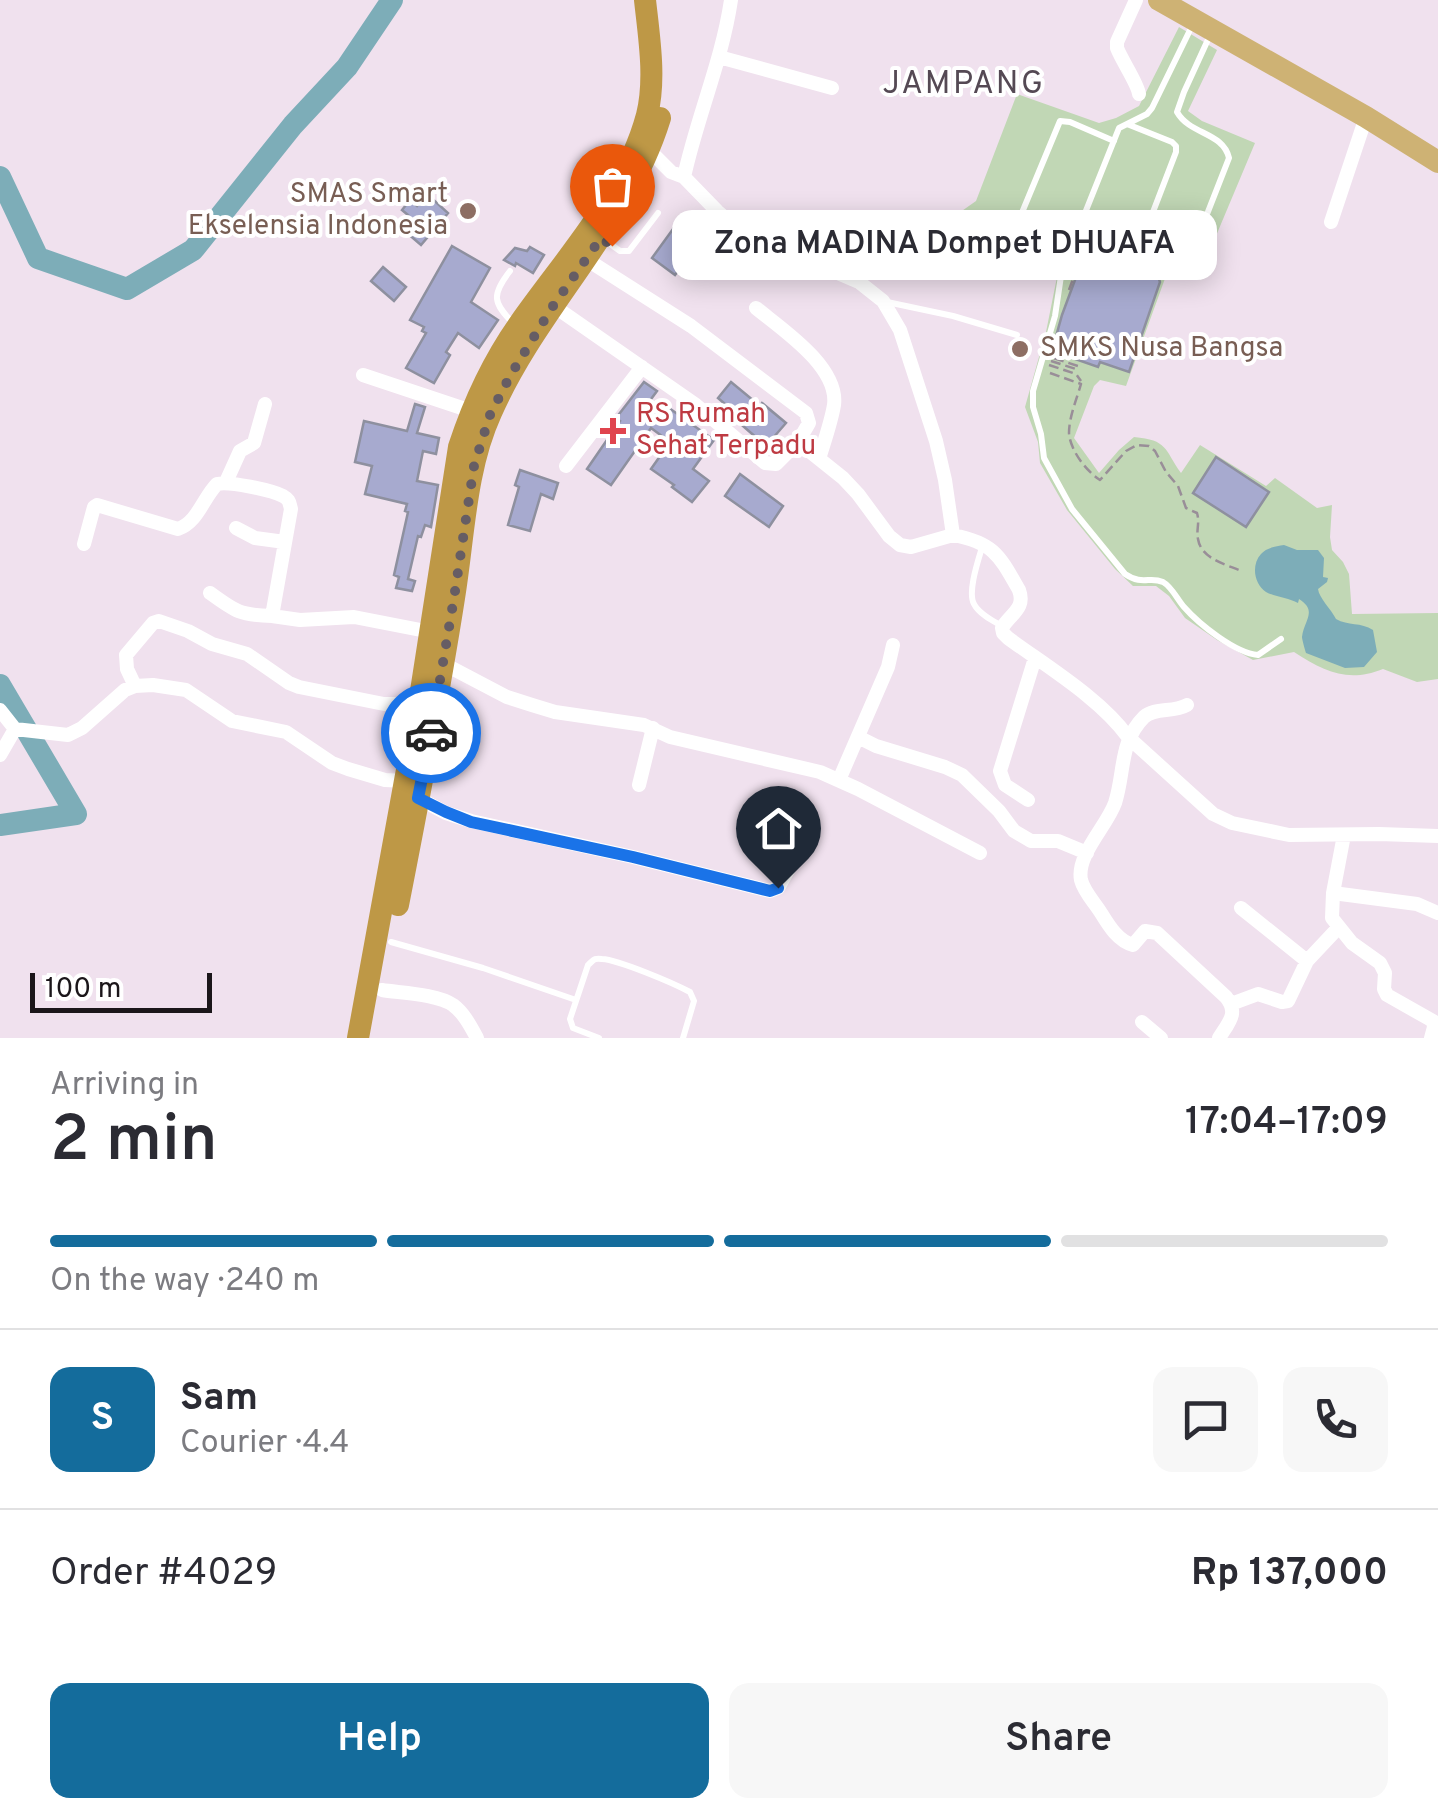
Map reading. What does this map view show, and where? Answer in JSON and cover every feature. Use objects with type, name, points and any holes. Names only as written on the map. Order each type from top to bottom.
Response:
[{"type":"highway","points":[[358,1038],[412,790],[458,672],[474,466],[490,415],[547,301],[627,164],[647,113],[650,50],[645,0]]},
{"type":"highway","points":[[372,1038],[395,992],[419,704],[456,462],[471,411],[517,326],[586,259],[624,202],[650,151],[665,85],[665,38],[659,0]]},
{"type":"main road","points":[[1160,0],[1438,162]]},
{"type":"street","points":[[678,175],[720,58],[732,0]]},
{"type":"street","points":[[1136,0],[1117,48],[1139,94]]},
{"type":"street","points":[[720,58],[832,88]]},
{"type":"street","points":[[1330,222],[1366,117]]},
{"type":"street","points":[[650,151],[742,232],[859,282],[883,301],[900,330],[936,441],[953,535]]},
{"type":"street","points":[[547,301],[696,404],[765,463],[776,464],[798,442],[809,422],[806,413],[691,326],[586,259]]},
{"type":"street","points":[[756,308],[799,343],[830,379],[834,405],[819,459]]},
{"type":"street","points":[[566,466],[642,367]]},
{"type":"street","points":[[363,375],[471,411]]},
{"type":"street","points":[[226,482],[240,451],[254,443],[266,404]]},
{"type":"street","points":[[798,442],[843,478],[900,545],[911,547],[953,535],[992,549],[1022,597],[1020,607],[1002,627],[1004,634],[1100,706],[1214,814],[1262,831],[1288,835],[1438,836]]},
{"type":"street","points":[[84,544],[97,505],[178,529],[192,520],[213,488],[226,482],[283,496],[291,509],[272,616]]},
{"type":"street","points":[[236,528],[255,538],[285,542]]},
{"type":"street","points":[[210,593],[244,615],[300,620],[354,617],[431,632]]},
{"type":"street","points":[[135,686],[126,656],[159,621],[247,654],[300,687],[384,704],[419,704]]},
{"type":"street","points":[[838,780],[888,667],[893,644]]},
{"type":"street","points":[[1028,800],[1005,785],[1000,771],[1035,658]]},
{"type":"street","points":[[458,672],[507,696],[555,712],[644,725],[670,737],[790,764],[838,780],[980,852]]},
{"type":"street","points":[[0,710],[19,730],[68,735],[135,686],[186,690],[232,721],[286,732],[332,762],[412,790],[446,812],[471,822],[770,891],[778,888],[812,826]]},
{"type":"street","points":[[1187,704],[1178,710],[1148,714],[1128,736],[1117,798],[1087,853],[1081,881],[1114,932],[1130,945],[1144,931],[1157,933],[1221,991],[1233,1011],[1219,1038]]},
{"type":"street","points":[[639,784],[653,728]]},
{"type":"street","points":[[0,755],[19,730]]},
{"type":"street","points":[[858,736],[876,746],[962,775],[1000,811],[1014,831],[1031,842],[1058,840],[1087,853]]},
{"type":"street","points":[[1344,835],[1332,918],[1352,943],[1380,963],[1387,996],[1433,1021],[1431,1038]]},
{"type":"street","points":[[1333,893],[1417,904],[1438,912]]},
{"type":"street","points":[[1242,908],[1307,961]]},
{"type":"street","points":[[1231,1004],[1258,994],[1288,1001],[1307,961],[1338,928]]},
{"type":"street","points":[[395,992],[451,1004],[477,1038]]},
{"type":"street","points":[[1142,1022],[1162,1038]]},
{"type":"lane","points":[[1204,25],[1148,114],[1119,128],[1061,276],[1056,316],[1032,399],[1044,458],[1072,510],[1118,566],[1136,582],[1158,580],[1167,585],[1202,624],[1243,652],[1258,655],[1281,638]]},
{"type":"lane","points":[[1084,214],[1176,251],[1193,250],[1229,158],[1224,144],[1181,120],[1178,112],[1204,25]]},
{"type":"lane","points":[[1012,239],[1060,121],[1114,141]]},
{"type":"lane","points":[[1128,124],[1176,146],[1142,238]]},
{"type":"lane","points":[[601,238],[620,251],[628,251],[658,213]]},
{"type":"lane","points":[[1018,222],[974,216],[971,222],[978,235],[1037,244],[1072,243]]},
{"type":"lane","points":[[510,271],[496,300],[517,326]]},
{"type":"lane","points":[[883,301],[953,316],[1017,336]]},
{"type":"lane","points":[[983,543],[972,599],[1002,627]]},
{"type":"lane","points":[[399,944],[576,1000]]},
{"type":"lane","points":[[599,1038],[571,1025],[570,1018],[590,963],[600,958],[690,992],[694,1000],[683,1038]]},
{"type":"path","points":[[1065,302],[1084,251],[1102,242]]},
{"type":"path","points":[[1072,358],[1050,351],[1050,357],[1078,366],[1076,369],[1049,360],[1048,364],[1076,374],[1081,384],[1069,433],[1075,452],[1094,477],[1100,480],[1107,475],[1126,451],[1137,445],[1150,446],[1178,486],[1186,508],[1197,513],[1202,549],[1211,558],[1239,570]]},
{"type":"path","points":[[1039,369],[1081,384]]},
{"type":"green space","points":[[1179,27],[1217,50],[1188,111],[1255,143],[1200,274],[1171,262],[1126,386],[1100,380],[1094,386],[1074,438],[1099,473],[1134,437],[1159,443],[1181,473],[1200,445],[1266,486],[1275,478],[1317,508],[1332,505],[1332,550],[1349,574],[1352,614],[1438,613],[1438,679],[1417,682],[1383,669],[1359,675],[1337,673],[1294,652],[1253,660],[1185,618],[1156,586],[1133,586],[1067,510],[1040,463],[1038,442],[1025,407],[1060,262],[972,248],[949,220],[976,201],[1017,94],[1099,123],[1116,118],[1139,106]]},
{"type":"water","points":[[1284,545],[1297,550],[1318,550],[1324,558],[1323,577],[1328,578],[1318,589],[1336,619],[1373,630],[1377,652],[1364,667],[1345,668],[1306,653],[1302,637],[1309,612],[1305,603],[1262,589],[1255,569],[1258,558],[1266,550]]},
{"type":"building","points":[[427,194],[448,213],[421,245],[399,226],[408,215],[402,210],[410,200],[417,206]]},
{"type":"building","points":[[681,218],[705,236],[675,275],[652,258]]},
{"type":"building","points":[[452,246],[490,268],[471,302],[498,320],[479,348],[458,333],[434,383],[406,368],[426,333],[422,331],[424,327],[410,320]]},
{"type":"building","points":[[530,247],[544,255],[533,273],[504,260],[515,248],[527,251]]},
{"type":"building","points":[[1099,247],[1105,263],[1135,273],[1154,264],[1160,282],[1129,372],[1100,362],[1098,367],[1052,351],[1085,253]]},
{"type":"building","points":[[383,267],[406,287],[394,301],[371,281]]},
{"type":"building","points":[[644,382],[657,391],[646,406],[663,417],[669,408],[714,440],[693,469],[709,481],[692,502],[651,469],[670,442],[651,428],[611,485],[587,469],[620,421],[616,418]]},
{"type":"building","points":[[731,382],[786,423],[766,446],[718,398]]},
{"type":"building","points":[[415,404],[425,407],[417,433],[439,438],[436,454],[423,451],[417,481],[438,485],[431,527],[425,525],[421,537],[418,536],[408,579],[415,581],[412,591],[396,588],[399,577],[394,575],[407,504],[365,494],[372,466],[355,462],[364,421],[407,431]]},
{"type":"building","points":[[1216,457],[1269,492],[1246,527],[1193,493]]},
{"type":"building","points":[[520,470],[558,483],[553,499],[541,494],[530,531],[508,525]]},
{"type":"building","points":[[740,474],[783,506],[769,527],[725,496]]},
{"type":"waterway","points":[[0,177],[38,258],[127,289],[193,250],[293,125],[347,67],[392,0]]},
{"type":"waterway","points":[[0,685],[76,814],[0,825]]},
{"type":"way so far","points":[[431,733],[474,466],[490,415],[553,306],[601,238],[612,246]]},
{"type":"place","name":"SMAS Smart Ekselensia Indonesia","points":[[468,211]]},
{"type":"place","name":"Zona MADINA Dompet DHUAFA","points":[[612,246]]},
{"type":"place","name":"SMKS Nusa Bangsa","points":[[1020,349]]},
{"type":"place","name":"RS Rumah Sehat Terpadu","points":[[613,431]]},
{"type":"district","name":"JAMPANG","points":[[964,85]]},
{"type":"route","points":[[431,733],[418,798],[446,812],[471,822],[770,891],[778,888]]}]
